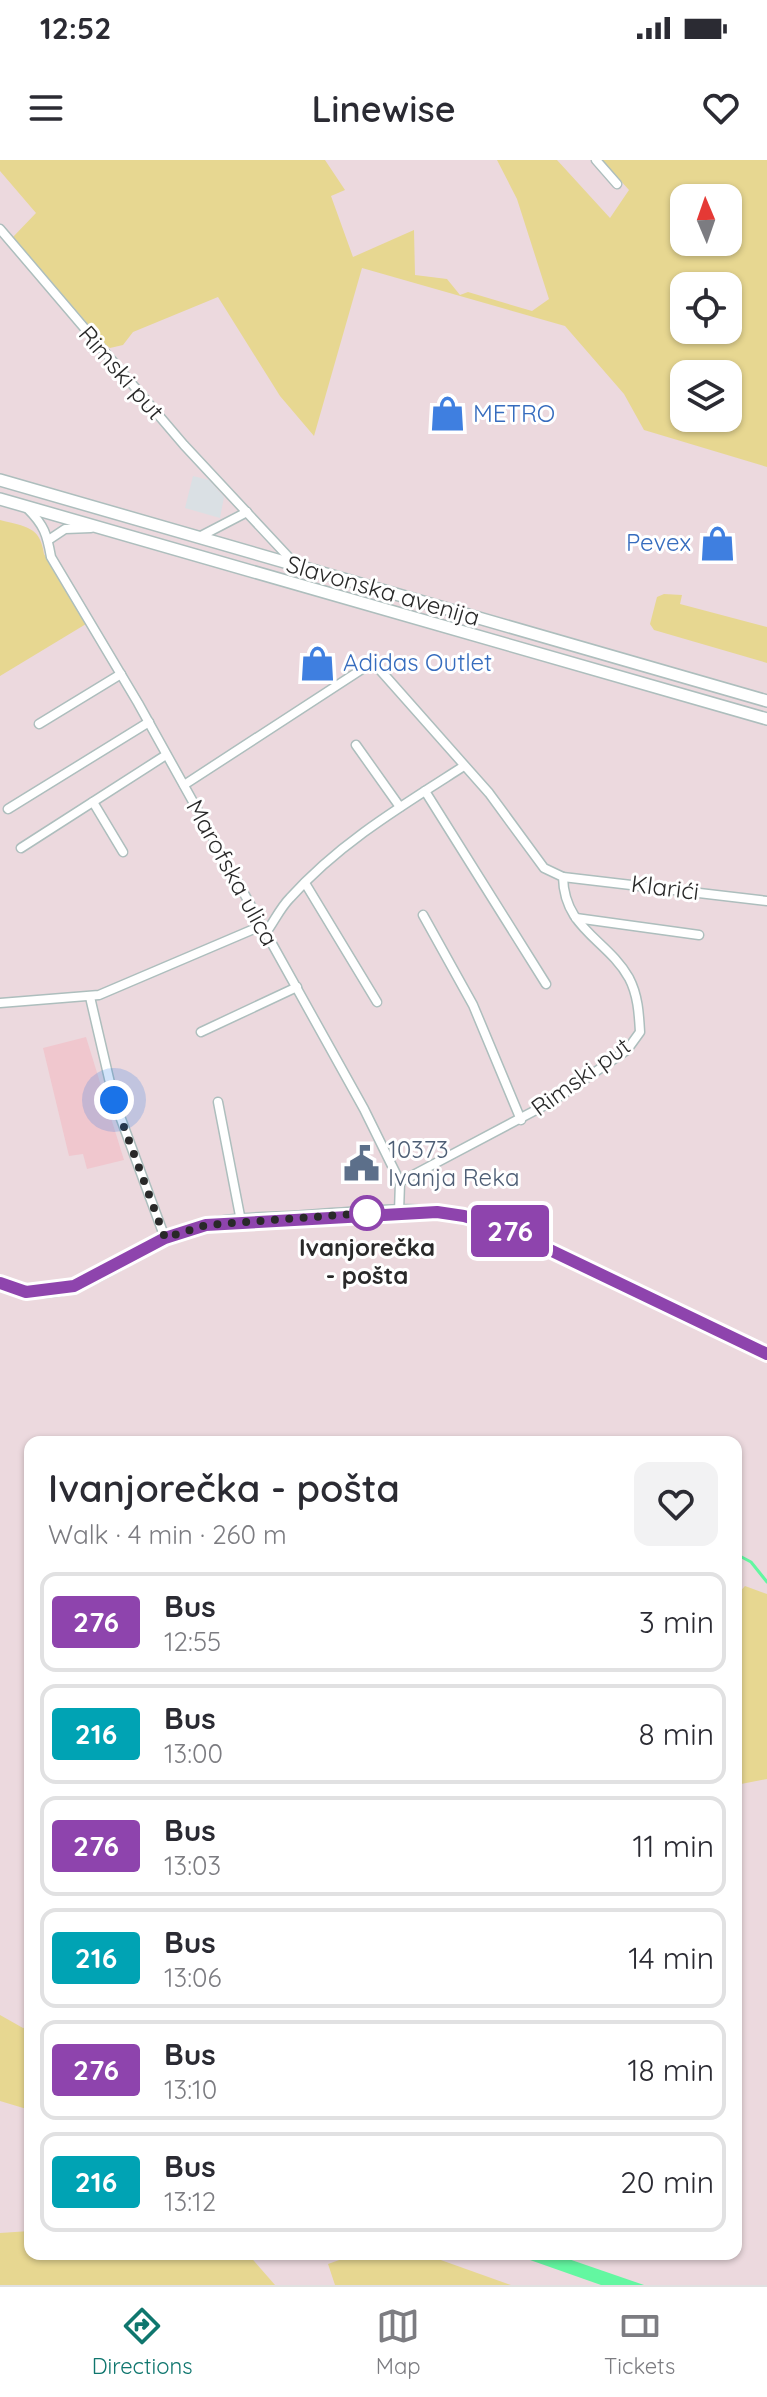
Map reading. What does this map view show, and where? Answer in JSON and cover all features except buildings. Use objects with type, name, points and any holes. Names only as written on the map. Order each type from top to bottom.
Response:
[{"type":"main road","name":"Slavonska avenija","points":[[0,480],[767,701]]},
{"type":"main road","name":"Slavonska avenija","points":[[0,499],[767,719]]},
{"type":"main road","points":[[0,1283],[26,1292],[74,1286],[165,1238],[206,1225],[399,1212],[452,1214],[506,1229],[767,1354]]},
{"type":"street","points":[[596,160],[617,184]]},
{"type":"street","name":"Rimski put","points":[[0,229],[184,445],[298,567]]},
{"type":"street","name":"Marofska ulica","points":[[26,507],[44,524],[50,539],[51,557],[149,722],[297,987],[400,1182],[399,1212]]},
{"type":"street","points":[[199,537],[247,512]]},
{"type":"street","points":[[50,539],[65,529],[98,527]]},
{"type":"street","points":[[184,785],[373,662],[464,766],[544,868],[563,877]]},
{"type":"street","points":[[39,724],[121,674]]},
{"type":"street","points":[[8,809],[149,722]]},
{"type":"street","points":[[356,745],[400,807]]},
{"type":"street","points":[[21,848],[166,755]]},
{"type":"street","points":[[0,1003],[90,997],[263,930],[305,883],[349,844],[464,766]]},
{"type":"street","points":[[425,791],[546,984]]},
{"type":"street","points":[[93,802],[123,852]]},
{"type":"street","name":"Rimski put","points":[[400,1182],[521,1120],[627,1050],[640,1032],[638,1004],[628,977],[576,918],[563,898],[563,877]]},
{"type":"street","name":"Klarići","points":[[563,877],[767,901]]},
{"type":"street","points":[[305,883],[377,1002]]},
{"type":"street","points":[[423,915],[473,1005],[521,1120]]},
{"type":"street","points":[[576,918],[699,935]]},
{"type":"street","points":[[201,1032],[297,987]]},
{"type":"street","points":[[90,997],[114,1100],[165,1238]]},
{"type":"street","points":[[218,1102],[241,1221]]},
{"type":"shaded area","points":[[0,160],[325,160],[345,190],[331,196],[353,257],[414,230],[415,275],[447,279],[460,295],[468,292],[532,311],[549,299],[517,199],[497,160],[557,160],[610,218],[629,190],[602,160],[767,160],[767,467],[644,430],[624,394],[565,326],[362,268],[314,436],[280,396],[218,297],[133,332],[123,345],[110,348],[106,345],[13,237],[36,213],[0,171]]},
{"type":"shaded area","points":[[193,476],[209,480],[224,497],[220,518],[185,508]]},
{"type":"shaded area","points":[[0,520],[24,526],[35,533],[44,554],[86,624],[0,676]]},
{"type":"shaded area","points":[[664,594],[682,595],[680,604],[767,627],[767,663],[654,630],[650,624],[657,597]]},
{"type":"shaded area","points":[[86,1037],[124,1160],[87,1169],[83,1154],[69,1156],[43,1048]]},
{"type":"shaded area","points":[[745,1586],[767,1594],[767,1779],[742,1784],[742,1589]]},
{"type":"shaded area","points":[[0,2015],[24,2028],[24,2108],[0,2101]]},
{"type":"shaded area","points":[[24,2231],[24,2260],[253,2260],[275,2285],[0,2285],[0,2233]]},
{"type":"shaded area","points":[[339,2260],[441,2260],[511,2285],[335,2285],[328,2264]]},
{"type":"shaded area","points":[[530,2260],[571,2260],[644,2285],[601,2285]]},
{"type":"waterway","points":[[742,1557],[751,1562],[767,1582]]},
{"type":"bus line","name":"276","points":[[0,1283],[20,1291],[40,1293],[74,1286],[100,1275],[165,1238],[206,1225],[324,1215],[437,1212],[464,1216],[506,1229],[767,1354]]},
{"type":"place","name":"METRO","points":[[447,414]]},
{"type":"place","name":"Pevex","points":[[717,543]]},
{"type":"place","name":"Adidas Outlet","points":[[317,663]]},
{"type":"place","name":"10373 Ivanja Reka","points":[[362,1164]]},
{"type":"place","name":"Ivanjorečka - pošta","points":[[367,1213]]},
{"type":"route","points":[[114,1100],[165,1238],[206,1225],[367,1213]]}]
